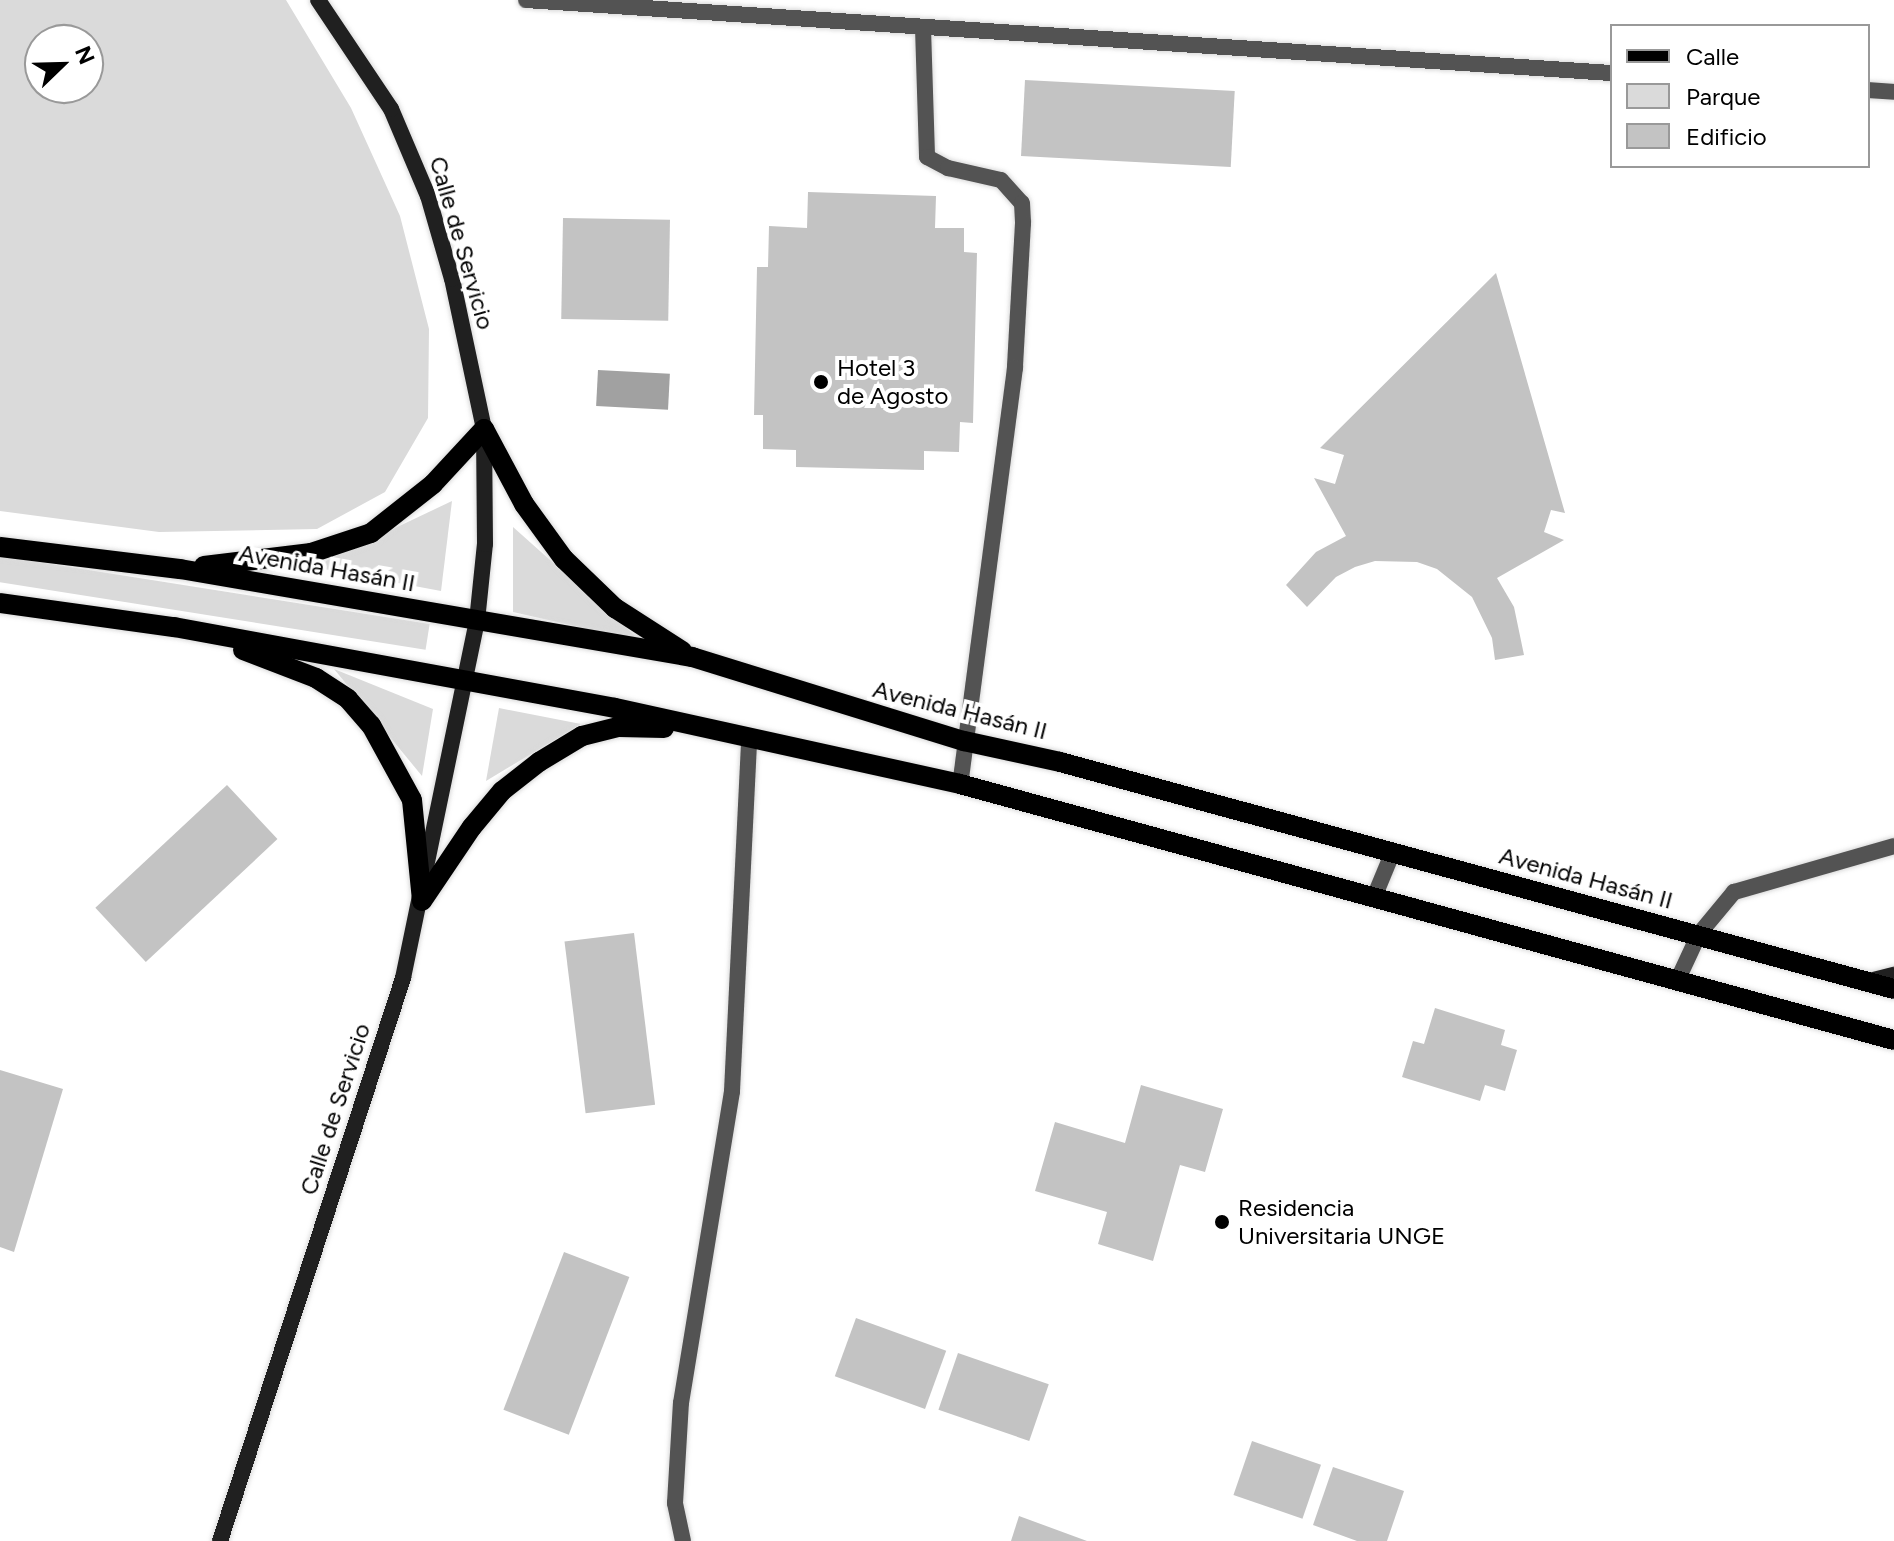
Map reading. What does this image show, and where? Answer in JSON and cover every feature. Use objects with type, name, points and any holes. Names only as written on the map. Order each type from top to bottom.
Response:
[{"type":"main road","points":[[180,569],[311,553],[371,533],[433,484],[484,429],[524,504],[564,559],[615,608],[692,657]]},
{"type":"main road","name":"Avenida Hasán II","points":[[0,547],[180,569],[692,657],[964,741],[1075,766],[1894,989]]},
{"type":"main road","points":[[0,603],[174,627],[709,728],[960,784],[1679,977],[1894,1040]]},
{"type":"main road","points":[[174,627],[316,678],[348,699],[394,760],[412,800],[422,901]]},
{"type":"main road","points":[[422,901],[502,791],[560,749],[582,736],[619,727],[709,728]]},
{"type":"street","name":"Calle de Servicio","points":[[220,1541],[403,978],[422,901],[477,621],[485,544],[484,429],[452,279],[428,196],[391,109],[318,0]]},
{"type":"street","points":[[526,0],[1610,73]]},
{"type":"street","points":[[923,28],[927,157],[948,168],[1001,180],[1022,203],[1023,223],[1015,368],[960,784]]},
{"type":"street","points":[[1870,90],[1894,92]]},
{"type":"street","points":[[683,1541],[675,1503],[681,1403],[732,1091],[749,738]]},
{"type":"street","points":[[1679,977],[1699,934],[1724,900],[1740,889],[1894,846]]},
{"type":"street","points":[[1375,895],[1392,854]]},
{"type":"street","points":[[1865,982],[1894,975]]},
{"type":"green space","points":[[0,0],[286,0],[351,108],[400,216],[429,329],[428,418],[385,492],[317,529],[159,532],[0,511]]},
{"type":"green space","points":[[452,501],[441,591],[313,567]]},
{"type":"green space","points":[[513,527],[641,641],[513,612]]},
{"type":"green space","points":[[0,556],[430,624],[426,650],[0,582]]},
{"type":"green space","points":[[334,669],[433,709],[422,776]]},
{"type":"green space","points":[[499,708],[581,724],[486,781]]},
{"type":"shaded area","points":[[598,370],[670,374],[668,410],[596,406]]},
{"type":"building","points":[[1025,80],[1235,91],[1231,167],[1021,156]]},
{"type":"building","points":[[808,192],[936,196],[935,228],[964,228],[964,252],[977,253],[973,423],[960,422],[959,452],[924,451],[924,470],[796,467],[796,450],[763,449],[763,415],[754,415],[757,267],[768,267],[769,226],[807,228]]},
{"type":"building","points":[[563,218],[670,220],[668,321],[561,319]]},
{"type":"building","points":[[1496,273],[1565,513],[1551,510],[1544,532],[1564,540],[1497,578],[1514,607],[1524,655],[1495,660],[1492,638],[1472,597],[1437,569],[1417,562],[1375,561],[1336,577],[1307,607],[1286,585],[1316,552],[1346,536],[1314,478],[1335,484],[1344,455],[1320,448]]},
{"type":"building","points":[[227,785],[277,839],[146,962],[95,908]]},
{"type":"building","points":[[634,933],[655,1105],[586,1113],[565,942]]},
{"type":"building","points":[[1435,1008],[1505,1030],[1501,1045],[1517,1050],[1505,1091],[1485,1085],[1480,1101],[1402,1077],[1413,1041],[1424,1044]]},
{"type":"building","points":[[0,1070],[63,1089],[14,1252],[0,1247]]},
{"type":"building","points":[[1141,1085],[1223,1109],[1205,1172],[1180,1165],[1153,1261],[1098,1244],[1107,1212],[1035,1191],[1055,1122],[1125,1143]]},
{"type":"building","points":[[564,1252],[629,1277],[569,1435],[503,1410]]},
{"type":"building","points":[[856,1318],[946,1351],[925,1409],[835,1376]]},
{"type":"building","points":[[958,1353],[1049,1384],[1029,1441],[938,1410]]},
{"type":"building","points":[[1252,1441],[1321,1465],[1302,1519],[1233,1495]]},
{"type":"building","points":[[1333,1467],[1404,1491],[1387,1541],[1357,1541],[1313,1525]]},
{"type":"building","points":[[1019,1516],[1087,1541],[1011,1541]]},
{"type":"place","name":"Hotel 3 de Agosto","points":[[821,382]]},
{"type":"place","name":"Residencia Universitaria UNGE","points":[[1222,1222]]}]
